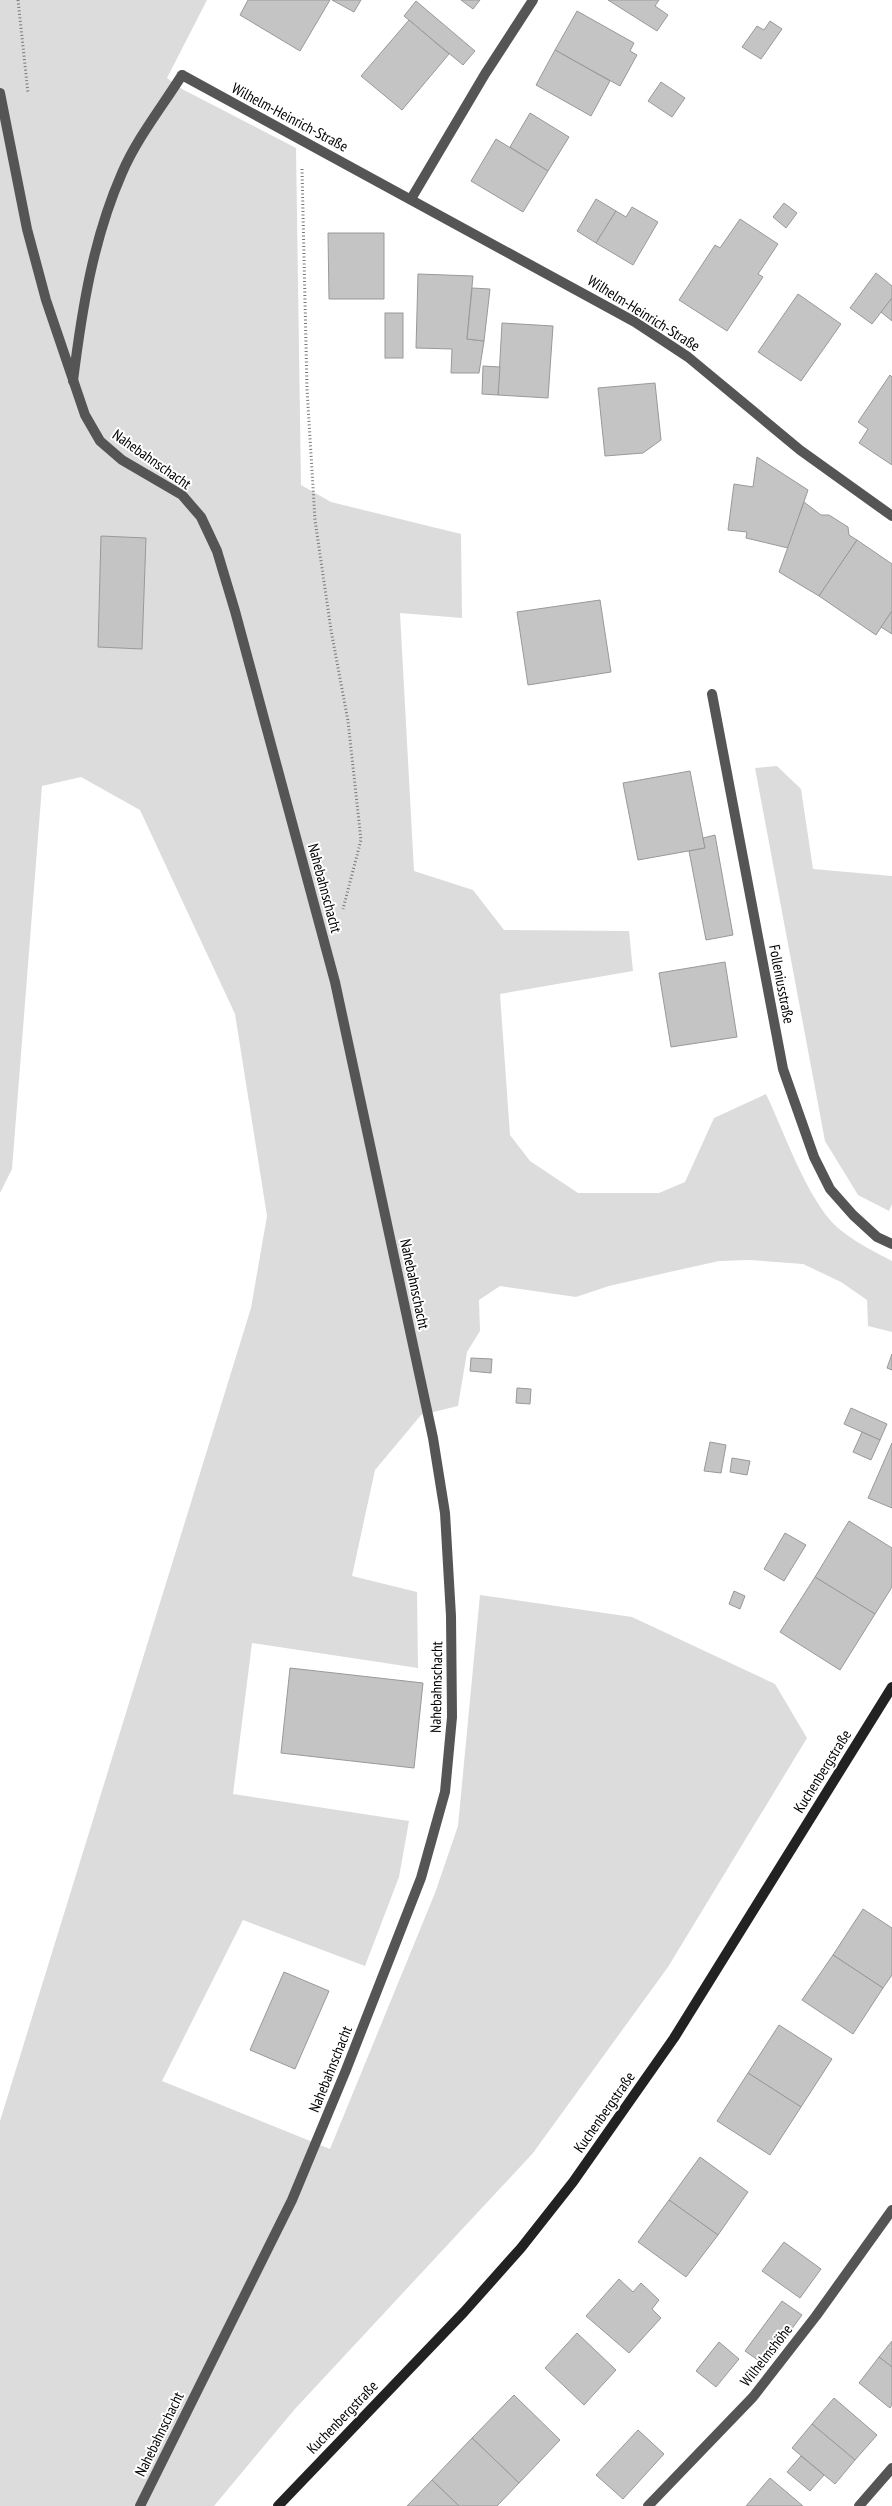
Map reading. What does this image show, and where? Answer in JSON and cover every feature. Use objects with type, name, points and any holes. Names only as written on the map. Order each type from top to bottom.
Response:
[{"type":"main road","name":"Kuchenbergstraße","points":[[278,2506],[522,2248],[573,2182],[674,2038],[892,1687]]},
{"type":"street","points":[[411,199],[485,74],[533,0]]},
{"type":"street","name":"Wilhelm-Heinrich-Straße","points":[[73,384],[88,279],[103,224],[122,172],[141,137],[182,76],[567,283],[650,332],[688,357],[800,450],[892,516]]},
{"type":"street","name":"Nahebahnschacht","points":[[0,93],[27,229],[46,300],[85,415],[100,441],[122,460],[182,495],[201,517],[217,551],[335,982],[434,1438],[445,1513],[452,1616],[452,1717],[444,1792],[421,1878],[346,2070],[292,2200],[140,2506]]},
{"type":"street","name":"Folleniusstraße","points":[[712,694],[782,1069],[814,1157],[830,1189],[852,1215],[876,1237],[892,1244]]},
{"type":"street","name":"Wilhelmshöhe","points":[[648,2506],[753,2397],[816,2316],[892,2210]]},
{"type":"street","points":[[859,2506],[892,2468]]},
{"type":"path","points":[[5,113],[29,102],[18,0]]},
{"type":"path","points":[[302,140],[307,379],[315,520],[331,630],[348,721],[361,840],[342,917]]},
{"type":"shaded area","points":[[0,0],[207,0],[167,78],[182,89],[296,148],[301,485],[331,502],[461,534],[462,618],[400,613],[414,871],[473,890],[504,930],[629,931],[633,971],[500,994],[510,1135],[530,1161],[578,1193],[659,1193],[685,1182],[714,1118],[766,1094],[803,1177],[821,1208],[844,1233],[892,1261],[892,1332],[868,1326],[867,1300],[841,1282],[803,1264],[750,1260],[719,1261],[609,1286],[576,1297],[500,1286],[479,1300],[480,1331],[467,1352],[458,1406],[421,1415],[375,1470],[352,1576],[417,1592],[418,1668],[252,1643],[233,1794],[409,1821],[399,1877],[365,1966],[243,1920],[162,2081],[330,2149],[435,1893],[458,1826],[480,1595],[632,1617],[775,1684],[807,1738],[668,1967],[533,2153],[294,2410],[214,2506],[0,2506],[0,2121],[251,1308],[267,1216],[235,1014],[140,810],[81,777],[42,786],[12,1169],[0,1193]]},
{"type":"shaded area","points":[[777,766],[801,789],[813,869],[892,876],[892,1204],[889,1211],[858,1195],[825,1141],[755,768]]},
{"type":"building","points":[[248,0],[330,0],[300,51],[240,15]]},
{"type":"building","points":[[332,0],[361,0],[354,12]]},
{"type":"building","points":[[461,0],[480,0],[473,9]]},
{"type":"building","points":[[608,0],[659,0],[655,6],[668,15],[657,31]]},
{"type":"building","points":[[416,1],[475,51],[463,65],[404,16]]},
{"type":"building","points":[[577,11],[634,43],[630,51],[637,55],[620,86],[555,50]]},
{"type":"building","points":[[409,20],[449,54],[402,110],[361,76]]},
{"type":"building","points":[[770,21],[782,29],[761,59],[742,47],[757,26],[764,30]]},
{"type":"building","points":[[555,50],[610,81],[591,116],[536,85]]},
{"type":"building","points":[[661,82],[685,98],[672,117],[648,101]]},
{"type":"building","points":[[530,113],[569,137],[548,171],[510,147]]},
{"type":"building","points":[[496,139],[548,171],[523,212],[471,181]]},
{"type":"building","points":[[596,199],[616,211],[596,243],[577,231]]},
{"type":"building","points":[[784,203],[797,213],[786,228],[773,217]]},
{"type":"building","points":[[632,207],[658,222],[633,265],[596,243],[616,211],[626,217]]},
{"type":"building","points":[[740,219],[778,244],[758,274],[763,277],[727,331],[679,300],[715,245],[720,248]]},
{"type":"building","points":[[328,233],[384,233],[384,299],[329,299]]},
{"type":"building","points":[[876,273],[892,286],[892,298],[872,324],[850,308]]},
{"type":"building","points":[[418,274],[473,276],[467,339],[484,341],[479,373],[451,373],[452,349],[416,348]]},
{"type":"building","points":[[472,288],[490,289],[484,341],[467,339]]},
{"type":"building","points":[[798,294],[841,324],[801,381],[758,352]]},
{"type":"building","points":[[892,298],[892,321],[881,312]]},
{"type":"building","points":[[385,313],[403,313],[403,358],[385,358]]},
{"type":"building","points":[[502,323],[553,326],[548,398],[498,395]]},
{"type":"building","points":[[483,366],[500,367],[498,395],[482,394]]},
{"type":"building","points":[[890,375],[892,377],[892,465],[859,443],[868,429],[858,422]]},
{"type":"building","points":[[655,383],[661,440],[643,453],[605,456],[598,388]]},
{"type":"building","points":[[757,457],[808,490],[788,548],[746,538],[747,532],[728,530],[734,484],[753,487]]},
{"type":"building","points":[[804,502],[821,515],[829,515],[848,527],[849,535],[857,540],[819,596],[779,572]]},
{"type":"building","points":[[101,536],[146,538],[142,649],[98,647]]},
{"type":"building","points":[[857,540],[892,564],[892,611],[876,635],[819,596]]},
{"type":"building","points":[[600,600],[611,672],[528,685],[517,612]]},
{"type":"building","points":[[892,611],[892,634],[881,627]]},
{"type":"building","points":[[690,771],[705,848],[638,860],[623,783]]},
{"type":"building","points":[[715,835],[733,935],[706,940],[689,851],[705,848],[703,838]]},
{"type":"building","points":[[725,962],[737,1037],[671,1047],[659,973]]},
{"type":"building","points":[[892,1354],[892,1370],[887,1368]]},
{"type":"building","points":[[471,1358],[492,1359],[491,1373],[470,1371]]},
{"type":"building","points":[[517,1388],[531,1389],[530,1404],[516,1403]]},
{"type":"building","points":[[851,1408],[887,1424],[880,1440],[844,1424]]},
{"type":"building","points":[[862,1432],[880,1440],[871,1460],[853,1452]]},
{"type":"building","points":[[710,1442],[726,1445],[721,1473],[704,1471]]},
{"type":"building","points":[[892,1443],[892,1508],[868,1498]]},
{"type":"building","points":[[732,1458],[750,1461],[747,1475],[730,1472]]},
{"type":"building","points":[[849,1521],[892,1548],[892,1587],[875,1614],[815,1577]]},
{"type":"building","points":[[785,1533],[806,1545],[784,1581],[764,1569]]},
{"type":"building","points":[[815,1577],[875,1614],[840,1670],[780,1632]]},
{"type":"building","points":[[734,1591],[745,1596],[740,1609],[729,1604]]},
{"type":"building","points":[[290,1668],[423,1683],[414,1768],[281,1753]]},
{"type":"building","points":[[863,1909],[892,1928],[892,1975],[883,1988],[833,1955]]},
{"type":"building","points":[[833,1955],[883,1988],[853,2034],[802,2000]]},
{"type":"building","points":[[284,1972],[329,1991],[295,2069],[250,2050]]},
{"type":"building","points":[[779,2025],[832,2059],[801,2107],[748,2073]]},
{"type":"building","points":[[748,2073],[801,2107],[770,2155],[717,2121]]},
{"type":"building","points":[[700,2157],[748,2192],[718,2235],[669,2200]]},
{"type":"building","points":[[669,2200],[718,2235],[686,2277],[638,2242]]},
{"type":"building","points":[[784,2242],[821,2269],[800,2298],[762,2271]]},
{"type":"building","points":[[619,2279],[633,2292],[641,2283],[659,2300],[652,2309],[661,2318],[629,2353],[586,2316]]},
{"type":"building","points":[[782,2301],[802,2315],[765,2365],[745,2351]]},
{"type":"building","points":[[577,2333],[616,2370],[584,2405],[545,2368]]},
{"type":"building","points":[[892,2341],[892,2367],[879,2357]]},
{"type":"building","points":[[719,2342],[739,2359],[716,2387],[696,2371]]},
{"type":"building","points":[[879,2357],[892,2367],[892,2405],[890,2408],[859,2383]]},
{"type":"building","points":[[514,2395],[560,2440],[519,2483],[472,2438]]},
{"type":"building","points":[[834,2398],[877,2435],[855,2460],[812,2424]]},
{"type":"building","points":[[812,2424],[855,2460],[835,2484],[792,2448]]},
{"type":"building","points":[[638,2430],[664,2454],[623,2499],[596,2475]]},
{"type":"building","points":[[472,2438],[519,2483],[497,2506],[459,2506],[432,2480]]},
{"type":"building","points":[[801,2456],[824,2475],[810,2491],[787,2472]]},
{"type":"building","points":[[770,2478],[803,2506],[746,2506]]},
{"type":"building","points":[[432,2480],[459,2506],[407,2506]]}]
